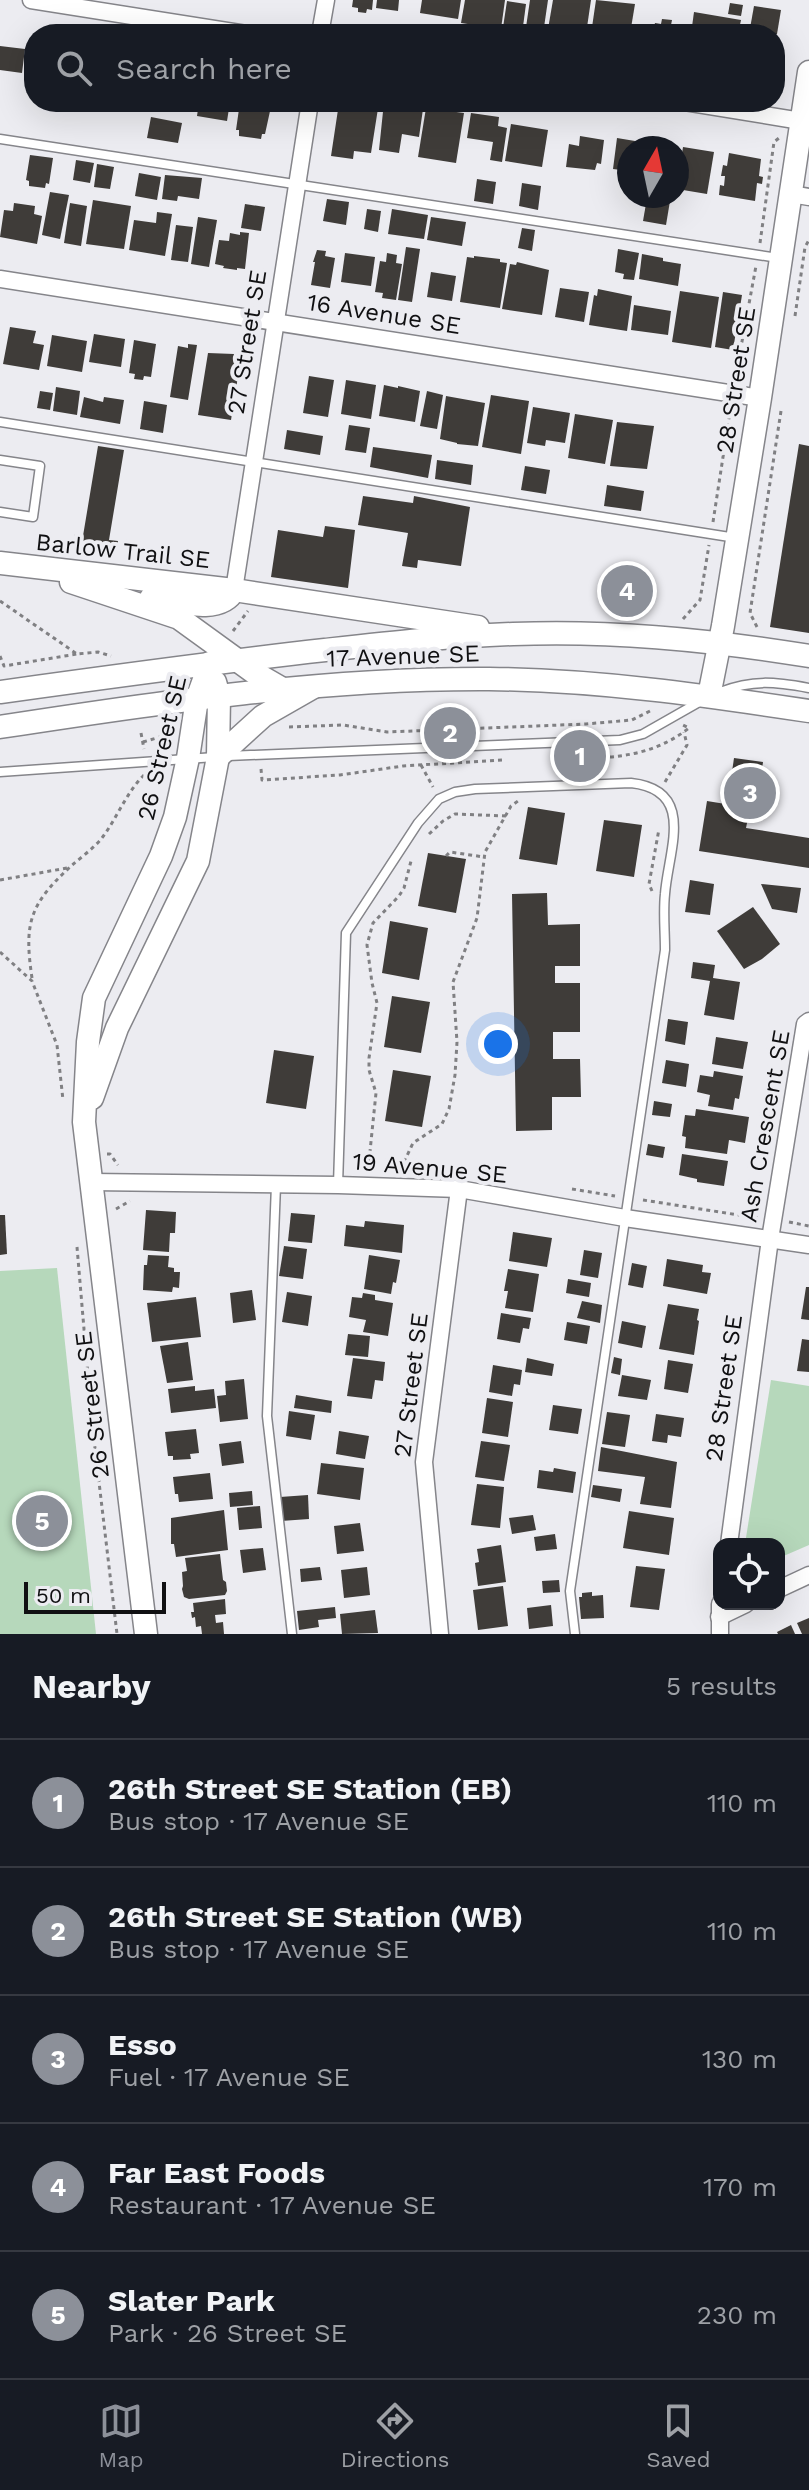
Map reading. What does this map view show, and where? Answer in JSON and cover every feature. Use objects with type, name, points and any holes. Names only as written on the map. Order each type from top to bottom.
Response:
[{"type":"street","points":[[31,0],[183,24]]},
{"type":"street","points":[[322,24],[326,0]]},
{"type":"street","name":"28 Street SE","points":[[709,696],[781,259],[800,195],[801,121],[809,72]]},
{"type":"street","name":"27 Street SE","points":[[234,590],[308,112]]},
{"type":"street","points":[[746,112],[801,121]]},
{"type":"street","name":"16 Avenue SE","points":[[0,279],[760,398]]},
{"type":"street","name":"Barlow Trail SE","points":[[3,563],[234,590]]},
{"type":"street","name":"Barlow Trail SE","points":[[3,563],[106,592],[179,618],[281,688]]},
{"type":"street","points":[[106,592],[204,604],[221,603],[234,590]]},
{"type":"street","name":"17 Avenue SE","points":[[234,590],[514,634]]},
{"type":"street","name":"17 Avenue SE","points":[[0,692],[210,663],[514,634],[608,634],[809,656]]},
{"type":"street","name":"26 Street SE","points":[[84,1122],[117,1028],[198,861],[218,757],[208,697],[210,663]]},
{"type":"street","name":"17 Avenue SE","points":[[0,727],[281,688],[491,679],[659,690],[809,711]]},
{"type":"street","points":[[218,757],[263,716],[316,686]]},
{"type":"street","name":"26 Street SE","points":[[146,1634],[84,1122],[88,1042],[94,998],[161,856],[208,697]]},
{"type":"street","name":"Ash Crescent SE","points":[[770,1239],[805,1024],[809,1021]]},
{"type":"street","name":"19 Avenue SE","points":[[91,1182],[459,1189],[625,1218],[809,1245]]},
{"type":"street","name":"27 Street SE","points":[[440,1634],[424,1462],[459,1189]]},
{"type":"street","name":"28 Street SE","points":[[730,1538],[770,1239]]},
{"type":"street","points":[[785,1586],[809,1575]]},
{"type":"street","points":[[720,1610],[720,1634]]},
{"type":"lane","points":[[0,139],[781,259]]},
{"type":"lane","points":[[0,422],[737,539]]},
{"type":"lane","points":[[0,460],[40,466],[33,517],[0,512]]},
{"type":"lane","points":[[0,772],[188,758],[620,740],[663,725],[709,696],[735,686],[767,681],[809,688]]},
{"type":"lane","points":[[338,1185],[346,933],[418,823],[439,799],[465,791],[631,783],[659,792],[670,804],[674,833],[664,894],[665,950],[570,1591],[575,1634]]},
{"type":"lane","points":[[276,1185],[267,1416],[292,1634]]},
{"type":"path","points":[[794,321],[805,247],[809,240]]},
{"type":"path","points":[[759,630],[750,613],[781,410]]},
{"type":"path","points":[[0,601],[77,654]]},
{"type":"path","points":[[232,632],[253,604]]},
{"type":"path","points":[[0,656],[4,666],[98,652],[120,658]]},
{"type":"path","points":[[285,727],[343,725],[387,732],[618,722],[632,720],[651,711],[659,690]]},
{"type":"path","points":[[659,792],[687,745],[684,732]]},
{"type":"path","points":[[141,733],[145,751]]},
{"type":"path","points":[[143,742],[153,739]]},
{"type":"path","points":[[563,757],[586,758]]},
{"type":"path","points":[[261,767],[262,780],[504,760]]},
{"type":"path","points":[[421,765],[439,799]]},
{"type":"path","points":[[64,1111],[57,1045],[32,981],[27,947],[29,929],[34,912],[51,885],[100,840],[147,772]]},
{"type":"path","points":[[404,1162],[413,1143],[442,1124],[449,1109],[457,1042],[452,988],[477,918],[484,857],[511,806],[521,800]]},
{"type":"path","points":[[428,835],[455,814],[506,816]]},
{"type":"path","points":[[660,822],[649,887],[651,891],[664,894]]},
{"type":"path","points":[[446,856],[450,852],[484,857]]},
{"type":"path","points":[[369,1161],[376,1093],[369,1058],[377,1003],[367,945],[373,923],[399,896],[412,859]]},
{"type":"path","points":[[0,880],[70,868]]},
{"type":"path","points":[[0,952],[32,981]]},
{"type":"path","points":[[76,1236],[92,1423],[117,1634]]},
{"type":"green space","points":[[57,1268],[96,1634],[0,1634],[0,1271]]},
{"type":"green space","points":[[771,1380],[809,1386],[809,1545],[785,1555],[785,1538],[746,1538]]},
{"type":"building","points":[[353,0],[373,0],[372,10],[358,12],[358,8],[352,7]]},
{"type":"building","points":[[377,0],[399,0],[398,11],[376,8]]},
{"type":"building","points":[[422,0],[461,0],[458,19],[420,13]]},
{"type":"building","points":[[465,0],[505,0],[502,24],[461,23]]},
{"type":"building","points":[[530,0],[548,0],[544,24],[526,24]]},
{"type":"building","points":[[553,0],[591,0],[587,24],[549,24]]},
{"type":"building","points":[[596,0],[635,4],[632,24],[592,24]]},
{"type":"building","points":[[507,1],[526,4],[523,24],[504,24]]},
{"type":"building","points":[[730,3],[743,5],[741,16],[728,14]]},
{"type":"building","points":[[754,6],[781,10],[779,24],[751,24]]},
{"type":"building","points":[[694,12],[741,20],[740,24],[692,24]]},
{"type":"building","points":[[662,19],[672,20],[671,24],[661,24]]},
{"type":"building","points":[[0,46],[24,49],[22,73],[0,70]]},
{"type":"building","points":[[198,112],[228,112],[227,121],[197,116]]},
{"type":"building","points":[[239,112],[270,112],[261,139],[239,136],[239,130],[236,130]]},
{"type":"building","points":[[338,112],[377,112],[371,153],[354,151],[353,159],[331,156]]},
{"type":"building","points":[[383,112],[423,112],[419,137],[402,134],[399,153],[379,150]]},
{"type":"building","points":[[425,112],[464,113],[456,163],[418,157]]},
{"type":"building","points":[[471,113],[499,117],[498,126],[507,128],[502,162],[490,160],[493,142],[467,138]]},
{"type":"building","points":[[151,117],[182,123],[178,143],[147,138]]},
{"type":"building","points":[[511,124],[548,130],[542,167],[505,161]]},
{"type":"building","points":[[580,136],[604,140],[601,164],[597,163],[595,170],[566,167],[569,144],[579,146]]},
{"type":"building","points":[[617,138],[617,170],[613,169]]},
{"type":"building","points":[[689,148],[714,152],[707,194],[689,191]]},
{"type":"building","points":[[729,153],[761,159],[759,176],[763,177],[762,184],[757,183],[755,201],[719,195],[720,185],[724,186],[725,176],[721,176],[723,165],[727,166]]},
{"type":"building","points":[[30,155],[53,158],[49,184],[46,183],[45,188],[29,186],[26,180]]},
{"type":"building","points":[[76,160],[94,163],[90,183],[73,180]]},
{"type":"building","points":[[97,164],[114,167],[110,189],[94,187]]},
{"type":"building","points":[[139,173],[161,177],[157,200],[135,196]]},
{"type":"building","points":[[165,175],[202,178],[199,199],[178,196],[177,201],[162,199]]},
{"type":"building","points":[[477,179],[496,182],[493,204],[474,201]]},
{"type":"building","points":[[522,183],[541,186],[538,210],[519,206]]},
{"type":"building","points":[[50,192],[69,195],[60,239],[42,235]]},
{"type":"building","points":[[327,199],[349,202],[346,225],[323,221]]},
{"type":"building","points":[[93,200],[131,206],[124,249],[86,244]]},
{"type":"building","points":[[14,203],[35,206],[34,214],[42,216],[37,244],[0,237],[4,210],[13,211]]},
{"type":"building","points":[[70,203],[87,206],[81,246],[64,243]]},
{"type":"building","points":[[245,204],[265,207],[261,231],[241,228]]},
{"type":"building","points":[[645,208],[669,208],[666,225],[643,221]]},
{"type":"building","points":[[367,209],[381,211],[378,232],[364,229]]},
{"type":"building","points":[[392,209],[428,215],[424,239],[388,234]]},
{"type":"building","points":[[157,212],[172,214],[165,256],[129,250],[134,220],[156,223]]},
{"type":"building","points":[[198,217],[217,220],[209,267],[191,264]]},
{"type":"building","points":[[431,217],[466,222],[462,246],[427,240]]},
{"type":"building","points":[[176,225],[193,227],[188,262],[171,260]]},
{"type":"building","points":[[522,228],[535,230],[532,251],[518,248]]},
{"type":"building","points":[[240,232],[249,233],[245,269],[223,268],[215,264],[219,240],[229,241],[230,233],[240,235]]},
{"type":"building","points":[[406,247],[420,249],[412,302],[398,300]]},
{"type":"building","points":[[618,249],[639,253],[634,280],[623,279],[624,274],[615,272]]},
{"type":"building","points":[[317,250],[326,251],[325,256],[335,258],[330,288],[311,285]]},
{"type":"building","points":[[345,253],[375,257],[371,286],[341,282]]},
{"type":"building","points":[[387,253],[397,255],[396,263],[402,264],[396,300],[382,298],[383,293],[375,292],[380,261],[386,262]]},
{"type":"building","points":[[642,254],[681,264],[678,286],[639,279]]},
{"type":"building","points":[[467,257],[500,259],[500,262],[507,263],[500,308],[460,302]]},
{"type":"building","points":[[517,262],[549,270],[542,315],[502,309],[510,264],[516,265]]},
{"type":"building","points":[[431,272],[456,276],[452,301],[427,297]]},
{"type":"building","points":[[560,288],[589,292],[584,322],[555,317]]},
{"type":"building","points":[[598,289],[632,296],[627,331],[589,325],[594,295],[597,296]]},
{"type":"building","points":[[680,291],[719,297],[711,348],[672,342]]},
{"type":"building","points":[[723,292],[742,295],[733,350],[715,347]]},
{"type":"building","points":[[634,305],[671,311],[668,335],[631,330]]},
{"type":"building","points":[[10,327],[36,331],[33,343],[44,345],[39,370],[3,364]]},
{"type":"building","points":[[94,334],[125,339],[121,367],[89,362]]},
{"type":"building","points":[[52,335],[87,341],[82,372],[47,366]]},
{"type":"building","points":[[134,340],[156,344],[151,377],[144,376],[143,380],[134,379],[135,374],[129,373]]},
{"type":"building","points":[[188,344],[197,345],[188,400],[170,397],[178,346],[188,348]]},
{"type":"building","points":[[208,353],[234,354],[233,358],[238,358],[231,420],[198,415]]},
{"type":"building","points":[[309,376],[334,380],[328,417],[303,413]]},
{"type":"building","points":[[346,380],[376,385],[371,419],[341,414]]},
{"type":"building","points":[[384,385],[420,391],[415,422],[379,416]]},
{"type":"building","points":[[56,387],[80,391],[77,415],[53,411]]},
{"type":"building","points":[[40,391],[53,393],[50,410],[37,408]]},
{"type":"building","points":[[427,391],[443,395],[437,429],[420,426]]},
{"type":"building","points":[[491,395],[529,401],[521,454],[482,447]]},
{"type":"building","points":[[446,396],[485,403],[478,446],[440,439]]},
{"type":"building","points":[[84,397],[103,402],[104,397],[124,400],[120,424],[80,417]]},
{"type":"building","points":[[144,401],[167,405],[163,433],[140,429]]},
{"type":"building","points":[[533,407],[570,413],[565,443],[546,440],[545,446],[527,443]]},
{"type":"building","points":[[575,414],[613,420],[605,464],[568,458]]},
{"type":"building","points":[[617,422],[654,426],[647,469],[610,466]]},
{"type":"building","points":[[349,425],[370,428],[366,453],[345,450]]},
{"type":"building","points":[[287,430],[323,436],[320,455],[284,449]]},
{"type":"building","points":[[799,444],[809,446],[809,633],[770,627]]},
{"type":"building","points":[[98,446],[124,450],[109,540],[118,541],[116,553],[73,546],[75,534],[83,536]]},
{"type":"building","points":[[373,447],[432,455],[428,478],[370,467]]},
{"type":"building","points":[[437,460],[473,465],[471,485],[435,479]]},
{"type":"building","points":[[525,466],[550,470],[546,494],[521,490]]},
{"type":"building","points":[[607,485],[644,491],[641,511],[604,506]]},
{"type":"building","points":[[363,496],[413,503],[414,496],[470,507],[461,566],[418,560],[417,568],[402,566],[408,533],[358,525]]},
{"type":"building","points":[[325,526],[355,530],[348,588],[271,577],[278,530],[323,537]]},
{"type":"building","points":[[612,571],[646,577],[642,612],[607,605]]},
{"type":"building","points":[[734,758],[763,762],[757,805],[728,800]]},
{"type":"building","points":[[707,801],[750,808],[746,828],[809,838],[809,868],[699,851]]},
{"type":"building","points":[[528,807],[565,813],[557,865],[519,859]]},
{"type":"building","points":[[604,820],[642,825],[634,877],[596,871]]},
{"type":"building","points":[[428,853],[466,859],[456,913],[418,906]]},
{"type":"building","points":[[690,880],[714,884],[710,915],[685,912]]},
{"type":"building","points":[[761,884],[801,888],[797,913],[772,909]]},
{"type":"building","points":[[547,893],[548,925],[580,924],[580,966],[555,966],[555,983],[580,983],[580,1032],[553,1032],[553,1059],[580,1059],[581,1097],[552,1097],[552,1130],[516,1131],[512,894]]},
{"type":"building","points":[[753,907],[780,944],[744,969],[717,931]]},
{"type":"building","points":[[390,921],[428,928],[419,980],[382,973]]},
{"type":"building","points":[[693,962],[715,965],[713,978],[740,982],[734,1020],[704,1015],[710,981],[691,978]]},
{"type":"building","points":[[392,996],[430,1002],[421,1053],[384,1047]]},
{"type":"building","points":[[668,1019],[688,1022],[685,1045],[665,1041]]},
{"type":"building","points":[[716,1037],[748,1042],[743,1069],[712,1064]]},
{"type":"building","points":[[274,1050],[314,1056],[306,1109],[266,1103]]},
{"type":"building","points":[[666,1060],[689,1064],[686,1087],[662,1083]]},
{"type":"building","points":[[393,1070],[431,1076],[422,1127],[385,1121]]},
{"type":"building","points":[[714,1071],[743,1076],[739,1099],[735,1098],[733,1110],[708,1106],[710,1095],[697,1092],[700,1075],[713,1077]]},
{"type":"building","points":[[654,1101],[672,1104],[670,1117],[652,1115]]},
{"type":"building","points":[[696,1109],[749,1117],[745,1143],[729,1140],[727,1154],[685,1148],[686,1137],[682,1136],[685,1115],[695,1116]]},
{"type":"building","points":[[648,1144],[665,1147],[663,1158],[646,1155]]},
{"type":"building","points":[[682,1154],[728,1161],[724,1186],[697,1182],[697,1179],[679,1175]]},
{"type":"building","points":[[146,1210],[176,1212],[175,1233],[170,1233],[169,1252],[143,1250]]},
{"type":"building","points":[[291,1213],[315,1215],[312,1243],[288,1241]]},
{"type":"building","points":[[0,1215],[5,1215],[7,1254],[0,1255]]},
{"type":"building","points":[[365,1221],[404,1225],[402,1253],[344,1246],[346,1225],[364,1227]]},
{"type":"building","points":[[513,1232],[552,1238],[547,1267],[509,1261]]},
{"type":"building","points":[[284,1246],[307,1249],[303,1279],[279,1276]]},
{"type":"building","points":[[584,1250],[602,1253],[598,1278],[580,1275]]},
{"type":"building","points":[[148,1255],[169,1256],[168,1267],[180,1272],[179,1288],[173,1287],[172,1292],[143,1290],[144,1265],[147,1265]]},
{"type":"building","points":[[369,1255],[400,1260],[391,1294],[364,1289]]},
{"type":"building","points":[[667,1259],[703,1265],[702,1272],[711,1273],[707,1294],[663,1286]]},
{"type":"building","points":[[632,1263],[647,1266],[643,1288],[628,1285]]},
{"type":"building","points":[[508,1269],[539,1274],[533,1312],[505,1308]]},
{"type":"building","points":[[568,1279],[591,1283],[589,1297],[566,1293]]},
{"type":"building","points":[[806,1287],[809,1287],[809,1320],[801,1319]]},
{"type":"building","points":[[252,1290],[256,1320],[233,1323],[230,1293]]},
{"type":"building","points":[[287,1292],[312,1296],[308,1326],[282,1322]]},
{"type":"building","points":[[363,1293],[375,1295],[375,1300],[393,1303],[388,1336],[363,1332],[366,1320],[349,1317],[352,1297],[362,1298]]},
{"type":"building","points":[[196,1297],[201,1337],[152,1342],[147,1303]]},
{"type":"building","points":[[582,1301],[602,1305],[600,1323],[577,1318]]},
{"type":"building","points":[[668,1304],[699,1309],[694,1355],[659,1349]]},
{"type":"building","points":[[501,1313],[531,1318],[529,1329],[523,1328],[520,1343],[497,1339]]},
{"type":"building","points":[[622,1321],[646,1326],[642,1348],[618,1343]]},
{"type":"building","points":[[567,1322],[590,1326],[587,1344],[564,1340]]},
{"type":"building","points":[[348,1334],[370,1336],[368,1357],[345,1355]]},
{"type":"building","points":[[802,1339],[809,1340],[809,1372],[797,1371]]},
{"type":"building","points":[[188,1342],[193,1380],[167,1383],[160,1346]]},
{"type":"building","points":[[614,1357],[622,1359],[620,1375],[611,1373]]},
{"type":"building","points":[[353,1358],[385,1362],[383,1381],[375,1380],[372,1399],[347,1396]]},
{"type":"building","points":[[527,1358],[554,1364],[552,1376],[525,1372]]},
{"type":"building","points":[[668,1360],[693,1364],[688,1393],[664,1389]]},
{"type":"building","points":[[493,1365],[522,1370],[520,1385],[514,1384],[512,1396],[489,1392]]},
{"type":"building","points":[[622,1375],[651,1380],[647,1400],[618,1396]]},
{"type":"building","points":[[244,1379],[248,1419],[220,1422],[217,1396],[226,1395],[225,1381]]},
{"type":"building","points":[[195,1386],[195,1391],[214,1389],[216,1408],[171,1413],[168,1389]]},
{"type":"building","points":[[296,1395],[332,1401],[331,1413],[294,1408]]},
{"type":"building","points":[[487,1398],[513,1402],[508,1437],[482,1433]]},
{"type":"building","points":[[553,1405],[582,1409],[578,1434],[549,1430]]},
{"type":"building","points":[[289,1411],[315,1415],[311,1440],[286,1436]]},
{"type":"building","points":[[607,1412],[630,1415],[625,1447],[602,1444]]},
{"type":"building","points":[[656,1414],[684,1418],[681,1437],[668,1435],[667,1443],[652,1441]]},
{"type":"building","points":[[196,1429],[199,1453],[190,1454],[191,1459],[173,1460],[173,1456],[168,1456],[165,1432]]},
{"type":"building","points":[[339,1431],[369,1436],[365,1459],[336,1454]]},
{"type":"building","points":[[241,1441],[244,1463],[222,1466],[219,1444]]},
{"type":"building","points":[[481,1441],[510,1445],[504,1481],[475,1477]]},
{"type":"building","points":[[601,1447],[677,1462],[671,1508],[640,1504],[645,1477],[598,1471]]},
{"type":"building","points":[[321,1463],[364,1468],[360,1500],[317,1494]]},
{"type":"building","points":[[554,1468],[576,1472],[573,1493],[537,1488],[539,1470],[553,1472]]},
{"type":"building","points":[[210,1473],[213,1499],[179,1502],[173,1477]]},
{"type":"building","points":[[477,1484],[504,1487],[500,1528],[471,1525]]},
{"type":"building","points":[[593,1485],[622,1489],[620,1502],[591,1497]]},
{"type":"building","points":[[252,1491],[253,1505],[230,1507],[229,1493]]},
{"type":"building","points":[[308,1495],[309,1519],[281,1521],[280,1497]]},
{"type":"building","points":[[260,1506],[262,1528],[239,1530],[237,1508]]},
{"type":"building","points":[[224,1510],[228,1550],[176,1557],[174,1544],[171,1544],[171,1518]]},
{"type":"building","points":[[629,1511],[674,1518],[669,1555],[623,1548]]},
{"type":"building","points":[[533,1515],[536,1530],[512,1534],[509,1518]]},
{"type":"building","points":[[360,1523],[364,1551],[337,1554],[334,1526]]},
{"type":"building","points":[[555,1534],[557,1549],[536,1551],[534,1537]]},
{"type":"building","points":[[501,1545],[506,1582],[478,1586],[477,1549]]},
{"type":"building","points":[[263,1548],[266,1570],[243,1573],[240,1550]]},
{"type":"building","points":[[220,1554],[223,1580],[226,1582],[225,1595],[184,1597],[182,1572],[187,1571],[185,1558]]},
{"type":"building","points":[[636,1566],[665,1569],[659,1610],[630,1607]]},
{"type":"building","points":[[320,1567],[322,1580],[301,1582],[300,1569]]},
{"type":"building","points":[[367,1567],[370,1595],[344,1598],[341,1570]]},
{"type":"building","points":[[559,1580],[560,1592],[543,1593],[542,1581]]},
{"type":"building","points":[[503,1586],[508,1626],[478,1630],[473,1590]]},
{"type":"building","points":[[592,1592],[592,1596],[603,1595],[604,1618],[581,1619],[579,1597],[582,1593]]},
{"type":"building","points":[[225,1599],[226,1614],[215,1615],[216,1623],[223,1622],[224,1634],[202,1634],[201,1626],[196,1627],[195,1617],[192,1618],[193,1603]]},
{"type":"building","points":[[551,1605],[553,1626],[529,1629],[527,1608]]},
{"type":"building","points":[[335,1607],[336,1618],[318,1620],[319,1627],[299,1630],[297,1611]]},
{"type":"building","points":[[375,1610],[378,1633],[342,1634],[340,1614]]},
{"type":"building","points":[[809,1618],[809,1634],[802,1634],[797,1623]]},
{"type":"building","points":[[791,1625],[795,1634],[778,1634],[777,1632]]},
{"type":"place","name":"Far East Foods","points":[[627,591]]},
{"type":"place","name":"26th Street SE Station (WB)","points":[[450,733]]},
{"type":"place","name":"26th Street SE Station (EB)","points":[[580,756]]},
{"type":"place","name":"Esso","points":[[750,793]]},
{"type":"place","name":"Slater Park","points":[[42,1521]]}]
